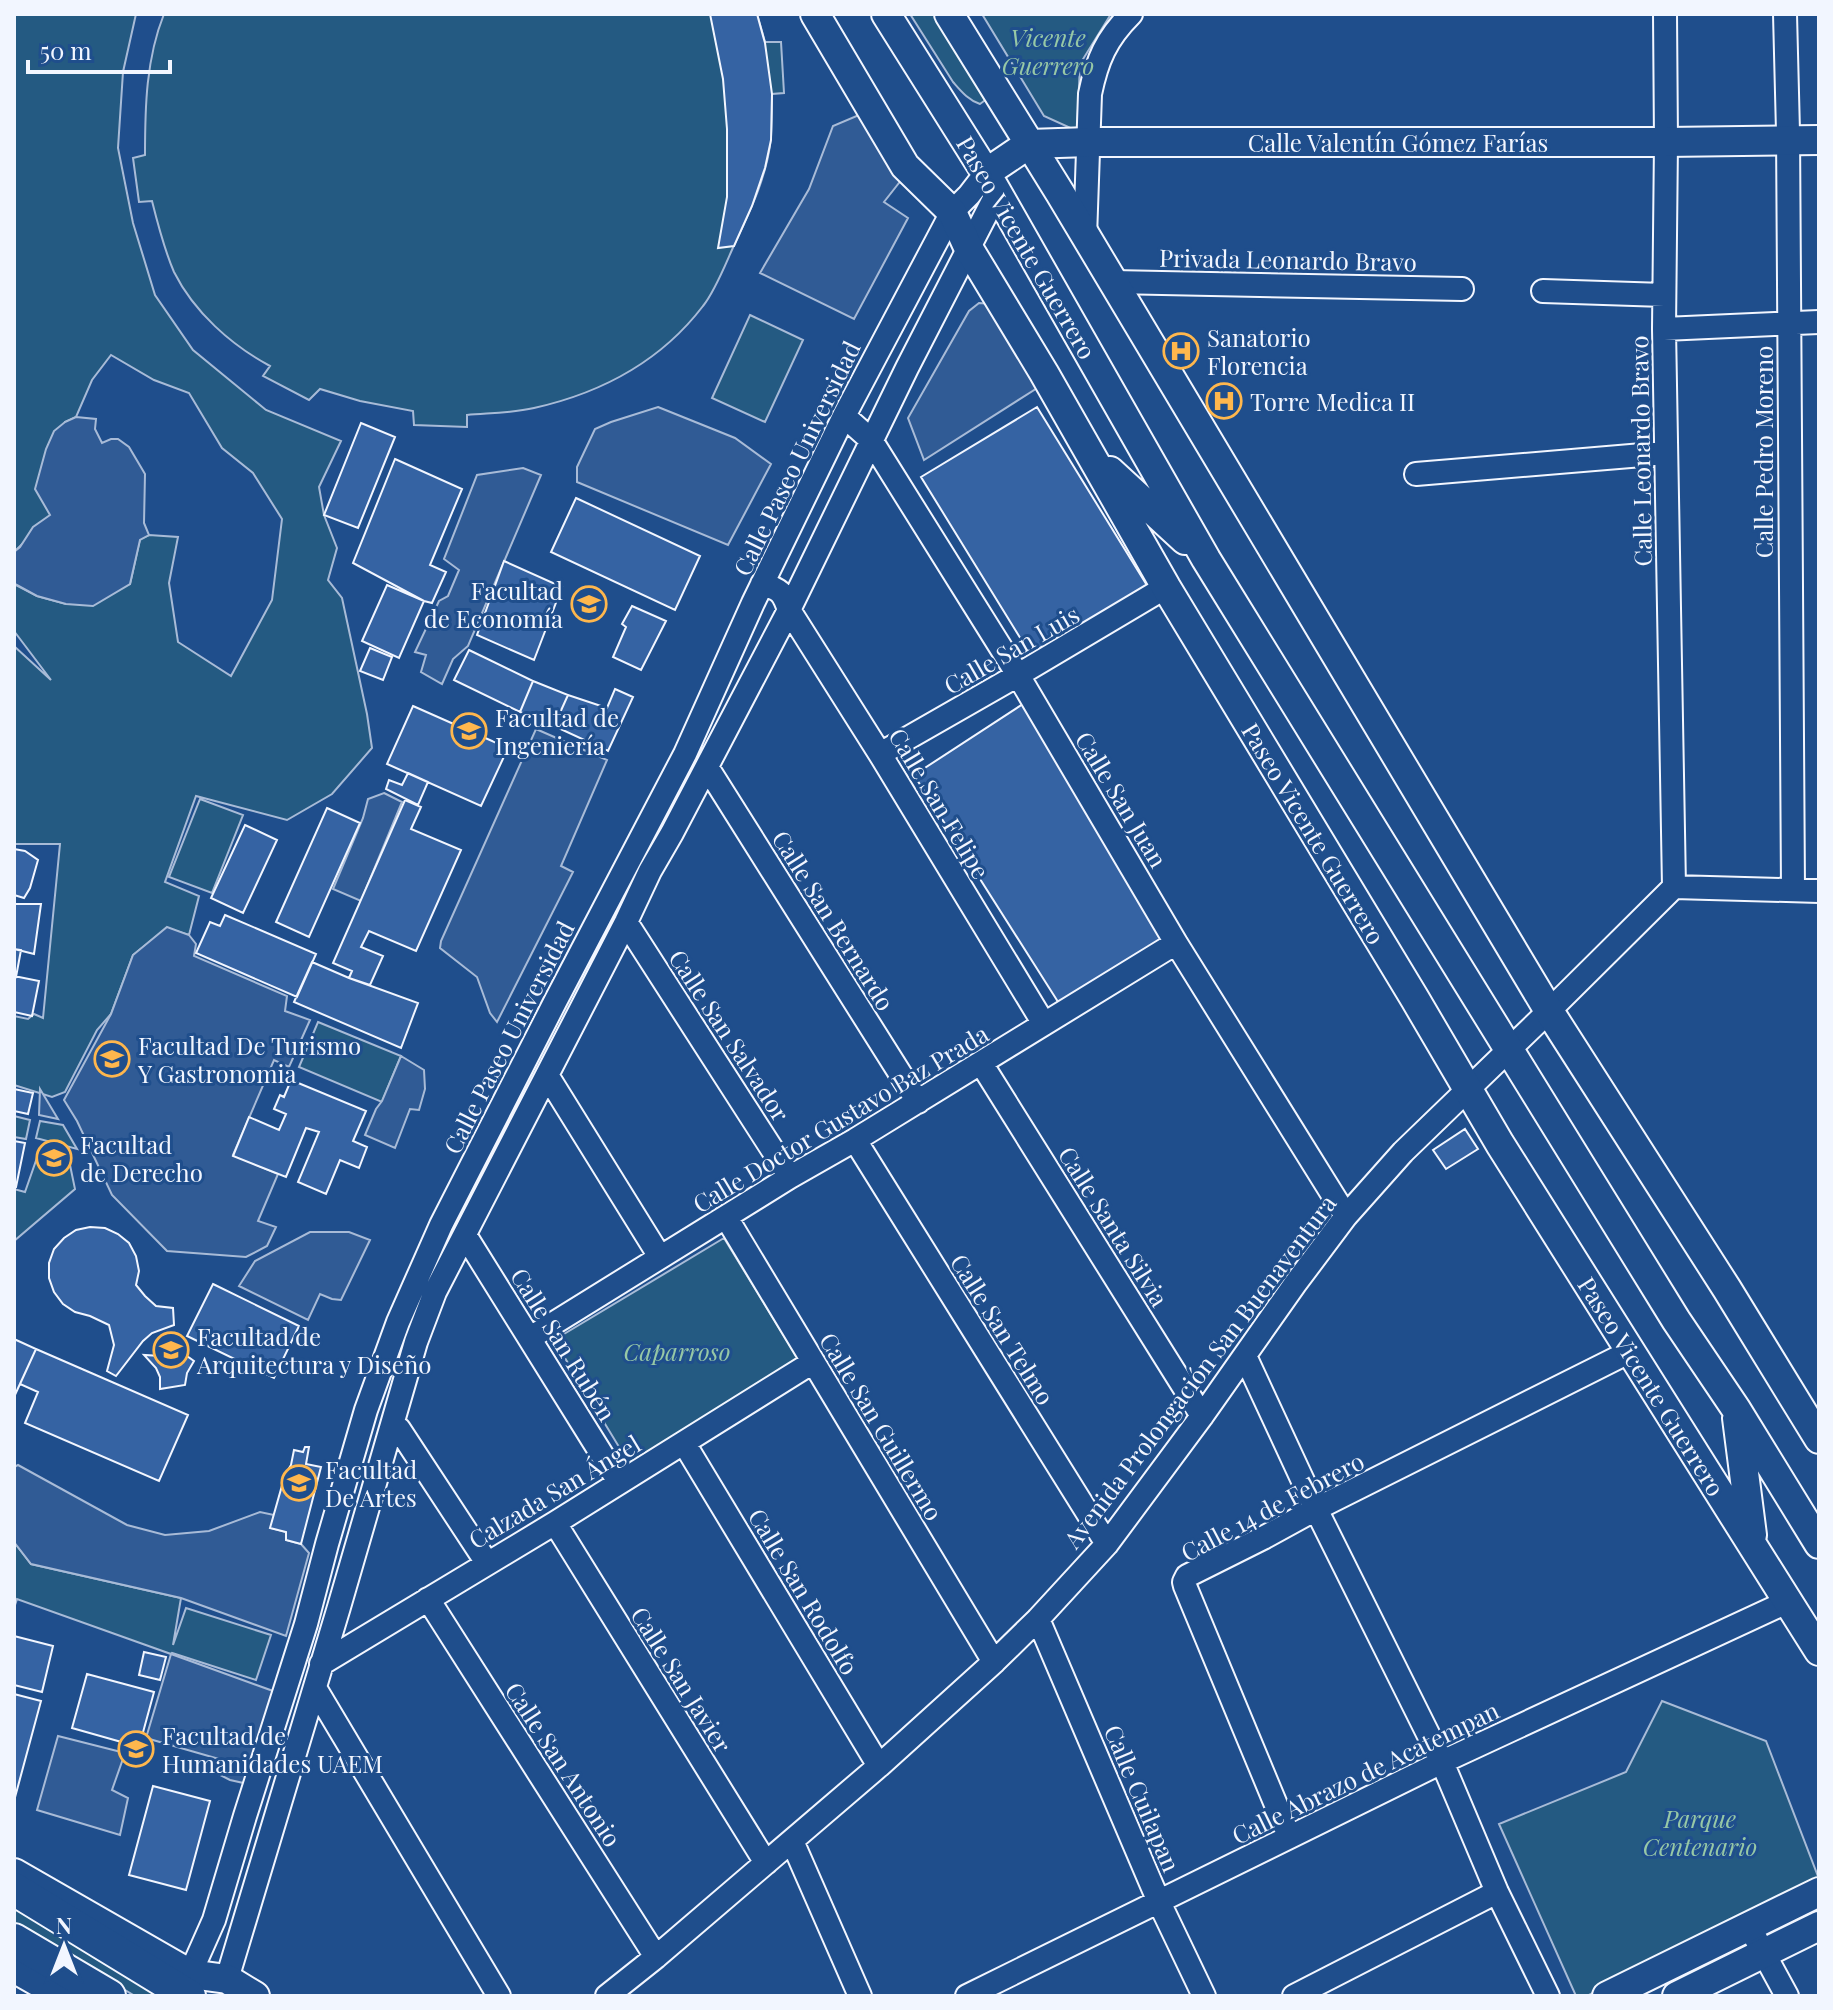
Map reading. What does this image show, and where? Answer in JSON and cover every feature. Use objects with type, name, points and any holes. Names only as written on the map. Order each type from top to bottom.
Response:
[{"type":"highway","points":[[14,1889],[190,1985]]},
{"type":"highway","points":[[14,1940],[71,1989],[109,1996]]},
{"type":"main road","name":"Paseo Vicente Guerrero","points":[[815,14],[905,166],[952,212],[969,249],[1166,587],[1500,1144],[1819,1651]]},
{"type":"main road","name":"Paseo Vicente Guerrero","points":[[886,14],[991,183],[1206,559],[1676,1320],[1736,1409],[1819,1544]]},
{"type":"main road","points":[[949,14],[1549,1011],[1819,1439]]},
{"type":"main road","name":"Calle Valentín Gómez Farías","points":[[1029,144],[1819,140]]},
{"type":"main road","points":[[991,183],[1029,144]]},
{"type":"main road","points":[[1091,454],[1206,559]]},
{"type":"main road","points":[[1736,1409],[1753,1544]]},
{"type":"main road","points":[[14,1873],[190,1985],[227,1979],[255,1996]]},
{"type":"main road","points":[[1607,1996],[1819,1892]]},
{"type":"main road","points":[[1677,1996],[1819,1926]]},
{"type":"main road","points":[[14,1968],[71,1989]]},
{"type":"street","points":[[1085,237],[1090,94],[1100,55],[1131,14]]},
{"type":"street","name":"Calle Leonardo Bravo","points":[[1665,14],[1664,329],[1674,887]]},
{"type":"street","name":"Calle Pedro Moreno","points":[[1785,14],[1793,890]]},
{"type":"street","name":"Calle Paseo Universidad","points":[[190,1985],[214,1920],[306,1624],[366,1410],[398,1322],[441,1225],[685,754],[844,416],[952,212],[969,195],[991,183]]},
{"type":"street","points":[[227,1979],[416,1342],[435,1292],[650,871],[789,610],[871,440],[969,249],[991,183]]},
{"type":"street","name":"Privada Leonardo Bravo","points":[[1113,282],[1462,289]]},
{"type":"street","points":[[1543,291],[1664,295]]},
{"type":"street","points":[[1664,329],[1819,322]]},
{"type":"street","name":"Calle San Juan","points":[[844,416],[871,440],[1018,675],[1176,943],[1346,1216]]},
{"type":"street","points":[[1416,474],[1666,453]]},
{"type":"street","name":"Calle San Luis","points":[[880,754],[1166,587]]},
{"type":"street","points":[[758,594],[773,612],[789,610]]},
{"type":"street","name":"Calle San Felipe","points":[[789,610],[1044,1024]]},
{"type":"street","name":"Calle San Bernardo","points":[[707,767],[918,1102]]},
{"type":"street","points":[[1674,887],[1819,891]]},
{"type":"street","name":"Avenida Prolongación San Buenaventura","points":[[607,1996],[879,1766],[1038,1619],[1107,1544],[1346,1216],[1403,1152],[1674,887]]},
{"type":"street","name":"Calle San Salvador","points":[[626,922],[790,1177]]},
{"type":"street","name":"Calle Doctor Gustavo Baz Prada","points":[[530,1338],[1176,943]]},
{"type":"street","name":"Calle Santa Silvia","points":[[981,1063],[1202,1416]]},
{"type":"street","points":[[547,1075],[660,1257]]},
{"type":"street","name":"Calle San Telmo","points":[[855,1140],[1107,1544]]},
{"type":"street","name":"Calle San Guillermo","points":[[726,1217],[994,1662]]},
{"type":"street","name":"Calle San Rubén","points":[[465,1235],[619,1482]]},
{"type":"street","name":"Calle 14 de Febrero","points":[[1289,1836],[1184,1582],[1187,1576],[1629,1352]]},
{"type":"street","points":[[1245,1356],[1316,1509],[1442,1762],[1497,1892],[1548,1996]]},
{"type":"street","name":"Calzada San Ángel","points":[[321,1664],[813,1362]]},
{"type":"street","points":[[399,1429],[487,1563]]},
{"type":"street","name":"Calle San Rodolfo","points":[[684,1443],[879,1766]]},
{"type":"street","name":"Calle San Javier","points":[[555,1523],[766,1863]]},
{"type":"street","name":"Calle San Antonio","points":[[428,1599],[656,1957]]},
{"type":"street","name":"Calle Abrazo de Acatempan","points":[[967,1996],[1442,1762],[1789,1601]]},
{"type":"street","name":"Calle Cuilapan","points":[[1038,1619],[1159,1902],[1204,1996]]},
{"type":"street","points":[[315,1688],[499,1996]]},
{"type":"street","points":[[261,1766],[270,1772],[289,1772]]},
{"type":"street","points":[[245,1816],[252,1812],[265,1814],[274,1824]]},
{"type":"street","points":[[792,1841],[860,1996]]},
{"type":"street","points":[[1294,1996],[1497,1892]]},
{"type":"street","points":[[1749,1926],[1787,1996]]},
{"type":"green space","points":[[14,14],[136,14],[123,72],[118,148],[133,223],[155,295],[193,350],[266,410],[341,441],[319,487],[324,515],[337,548],[328,580],[342,598],[372,748],[332,794],[287,820],[196,796],[165,882],[199,896],[189,935],[167,928],[133,955],[111,1014],[97,1030],[65,1092],[52,1097],[14,1085],[14,1016],[28,1019],[34,1014],[43,1018],[60,844],[14,844],[14,646],[51,680],[14,631],[14,584],[37,596],[66,604],[130,584],[140,539],[149,535],[178,537],[169,583],[178,642],[231,676],[272,600],[282,519],[253,473],[222,448],[189,393],[154,380],[111,355],[92,380],[76,417],[65,422],[51,516],[14,552]]},
{"type":"green space","points":[[164,14],[757,14],[765,42],[781,42],[784,93],[772,94],[771,137],[763,177],[721,275],[703,306],[668,343],[606,384],[559,402],[518,411],[467,415],[467,427],[414,425],[413,411],[360,401],[320,389],[309,400],[263,376],[270,366],[241,348],[215,326],[182,287],[167,255],[152,201],[139,202],[133,158],[145,155],[150,66]]},
{"type":"green space","points":[[910,14],[938,14],[988,98],[980,104],[959,89]]},
{"type":"green space","name":"Vicente Guerrero","points":[[982,14],[1111,14],[1080,64],[1077,131],[1044,116]]},
{"type":"green space","points":[[750,315],[803,340],[765,422],[712,398]]},
{"type":"green space","points":[[200,799],[243,815],[212,893],[169,877]]},
{"type":"green space","points":[[318,1022],[401,1056],[382,1102],[299,1067]]},
{"type":"green space","points":[[14,1116],[30,1120],[26,1139],[14,1137]]},
{"type":"green space","points":[[40,1121],[63,1125],[77,1149],[36,1138]]},
{"type":"green space","points":[[39,1152],[48,1163],[70,1165],[75,1189],[14,1241],[14,1189],[25,1192]]},
{"type":"green space","name":"Caparroso","points":[[724,1238],[800,1362],[630,1465],[554,1340]]},
{"type":"green space","points":[[14,1542],[31,1564],[181,1598],[173,1645],[186,1608],[271,1635],[256,1680],[171,1654],[17,1599],[14,1608]]},
{"type":"green space","name":"Parque Centenario","points":[[1662,1701],[1766,1741],[1819,1879],[1587,1996],[1576,1996],[1499,1824],[1626,1772]]},
{"type":"green space","points":[[14,1899],[175,1996],[135,1996],[14,1923]]},
{"type":"shaded area","points":[[866,112],[906,174],[884,202],[908,218],[854,319],[760,273],[809,189],[833,126]]},
{"type":"shaded area","points":[[979,303],[991,304],[1042,385],[924,460],[908,418],[969,311]]},
{"type":"shaded area","points":[[658,407],[735,438],[771,464],[728,545],[577,482],[577,467],[595,429]]},
{"type":"shaded area","points":[[76,417],[96,419],[95,429],[102,443],[118,439],[129,447],[145,474],[144,523],[149,535],[140,540],[130,584],[93,606],[66,604],[37,596],[15,584],[14,552],[33,527],[50,515],[35,489],[46,449],[54,431]]},
{"type":"shaded area","points":[[523,468],[541,475],[468,646],[453,659],[442,684],[421,672],[426,655],[415,652],[439,601],[448,596],[459,570],[444,559],[477,475]]},
{"type":"shaded area","points":[[536,729],[607,760],[561,866],[573,872],[497,1022],[490,1013],[477,977],[440,948]]},
{"type":"shaded area","points":[[384,793],[402,802],[361,901],[333,889],[368,799]]},
{"type":"shaded area","points":[[167,927],[189,935],[196,944],[194,956],[287,996],[285,1011],[310,1020],[289,1067],[274,1060],[233,1155],[278,1174],[258,1221],[276,1227],[267,1246],[246,1257],[167,1251],[112,1195],[64,1100],[111,1014],[133,955]]},
{"type":"shaded area","points":[[401,1056],[424,1070],[425,1089],[419,1110],[410,1109],[395,1148],[365,1135]]},
{"type":"shaded area","points":[[40,1089],[58,1119],[39,1115]]},
{"type":"shaded area","points":[[310,1232],[349,1232],[370,1240],[341,1300],[320,1294],[308,1320],[239,1286],[255,1261]]},
{"type":"shaded area","points":[[18,1465],[127,1525],[165,1535],[209,1531],[260,1512],[274,1515],[271,1528],[286,1532],[286,1540],[301,1544],[309,1553],[286,1636],[181,1598],[31,1564],[14,1542],[14,1467]]},
{"type":"shaded area","points":[[171,1654],[273,1691],[248,1784],[218,1774],[219,1759],[146,1738]]},
{"type":"shaded area","points":[[58,1736],[125,1753],[112,1790],[128,1798],[120,1835],[37,1810]]},
{"type":"building","points":[[710,14],[757,14],[765,43],[772,94],[771,140],[752,206],[734,246],[718,248],[727,197],[727,129],[723,79]]},
{"type":"building","points":[[1037,407],[1148,587],[1032,657],[921,477]]},
{"type":"building","points":[[361,423],[395,437],[358,528],[324,515]]},
{"type":"building","points":[[395,459],[462,489],[430,565],[446,572],[432,603],[353,563]]},
{"type":"building","points":[[576,498],[700,556],[675,610],[551,552]]},
{"type":"building","points":[[504,561],[562,587],[534,660],[477,635]]},
{"type":"building","points":[[387,585],[424,601],[399,658],[362,641]]},
{"type":"building","points":[[632,606],[666,621],[641,670],[613,657],[626,627],[622,624]]},
{"type":"building","points":[[370,648],[392,657],[383,680],[360,671]]},
{"type":"building","points":[[469,650],[533,681],[520,712],[454,680]]},
{"type":"building","points":[[533,681],[568,695],[554,726],[520,712]]},
{"type":"building","points":[[615,689],[633,697],[608,751],[554,726],[568,695],[607,708]]},
{"type":"building","points":[[1023,704],[1168,943],[1060,1005],[914,775]]},
{"type":"building","points":[[413,706],[508,748],[481,806],[387,764]]},
{"type":"building","points":[[408,773],[428,782],[418,805],[386,789],[389,780],[402,785]]},
{"type":"building","points":[[405,800],[421,807],[411,829],[461,850],[416,951],[369,931],[361,947],[383,956],[370,985],[349,978],[352,971],[333,963]]},
{"type":"building","points":[[327,808],[360,823],[309,937],[276,922]]},
{"type":"building","points":[[245,825],[277,840],[243,913],[211,898]]},
{"type":"building","points":[[14,849],[25,851],[38,860],[24,898],[14,895]]},
{"type":"building","points":[[14,904],[41,904],[34,954],[14,949]]},
{"type":"building","points":[[225,915],[316,954],[297,997],[196,953],[210,922],[220,926]]},
{"type":"building","points":[[14,949],[21,950],[16,977],[14,976]]},
{"type":"building","points":[[312,962],[418,1003],[401,1048],[294,1002]]},
{"type":"building","points":[[14,976],[39,981],[32,1016],[14,1012]]},
{"type":"building","points":[[291,1080],[366,1111],[353,1141],[367,1147],[359,1168],[340,1160],[326,1194],[298,1182],[319,1132],[306,1128],[286,1177],[233,1156],[249,1117],[279,1130],[286,1114],[274,1109],[280,1095],[284,1097]]},
{"type":"building","points":[[14,1089],[33,1093],[28,1114],[14,1111]]},
{"type":"building","points":[[1465,1129],[1478,1149],[1446,1169],[1433,1150]]},
{"type":"building","points":[[14,1141],[25,1143],[16,1187],[14,1187]]},
{"type":"building","points":[[105,1228],[129,1243],[139,1271],[136,1285],[156,1306],[173,1308],[174,1325],[152,1333],[116,1376],[107,1371],[114,1345],[109,1325],[63,1304],[49,1278],[49,1263],[54,1249],[76,1230]]},
{"type":"building","points":[[213,1284],[299,1326],[274,1378],[187,1336]]},
{"type":"building","points":[[14,1339],[36,1349],[14,1397]]},
{"type":"building","points":[[181,1346],[194,1361],[185,1385],[160,1389],[156,1368],[144,1355],[170,1354]]},
{"type":"building","points":[[36,1349],[188,1415],[159,1481],[25,1423],[38,1392],[20,1384]]},
{"type":"building","points":[[305,1447],[309,1447],[306,1464],[321,1467],[301,1544],[286,1540],[286,1532],[270,1528],[294,1450],[303,1452]]},
{"type":"building","points":[[14,1636],[53,1646],[42,1692],[14,1685]]},
{"type":"building","points":[[144,1652],[166,1657],[160,1680],[139,1675]]},
{"type":"building","points":[[87,1674],[154,1692],[139,1747],[72,1728]]},
{"type":"building","points":[[14,1694],[41,1701],[14,1801]]},
{"type":"building","points":[[153,1786],[210,1801],[186,1890],[129,1875]]},
{"type":"place","name":"Sanatorio Florencia","points":[[1181,351]]},
{"type":"place","name":"Torre Medica II","points":[[1224,401]]},
{"type":"place","name":"Facultad de Economía","points":[[589,604]]},
{"type":"place","name":"Facultad de Ingeniería","points":[[469,731]]},
{"type":"place","name":"Facultad De Turismo Y Gastronomia","points":[[112,1059]]},
{"type":"place","name":"Facultad de Derecho","points":[[54,1158]]},
{"type":"place","name":"Facultad de Arquitectura y Diseño","points":[[171,1350]]},
{"type":"place","name":"Facultad De Artes","points":[[299,1483]]},
{"type":"place","name":"Facultad de Humanidades UAEM","points":[[136,1749]]}]
